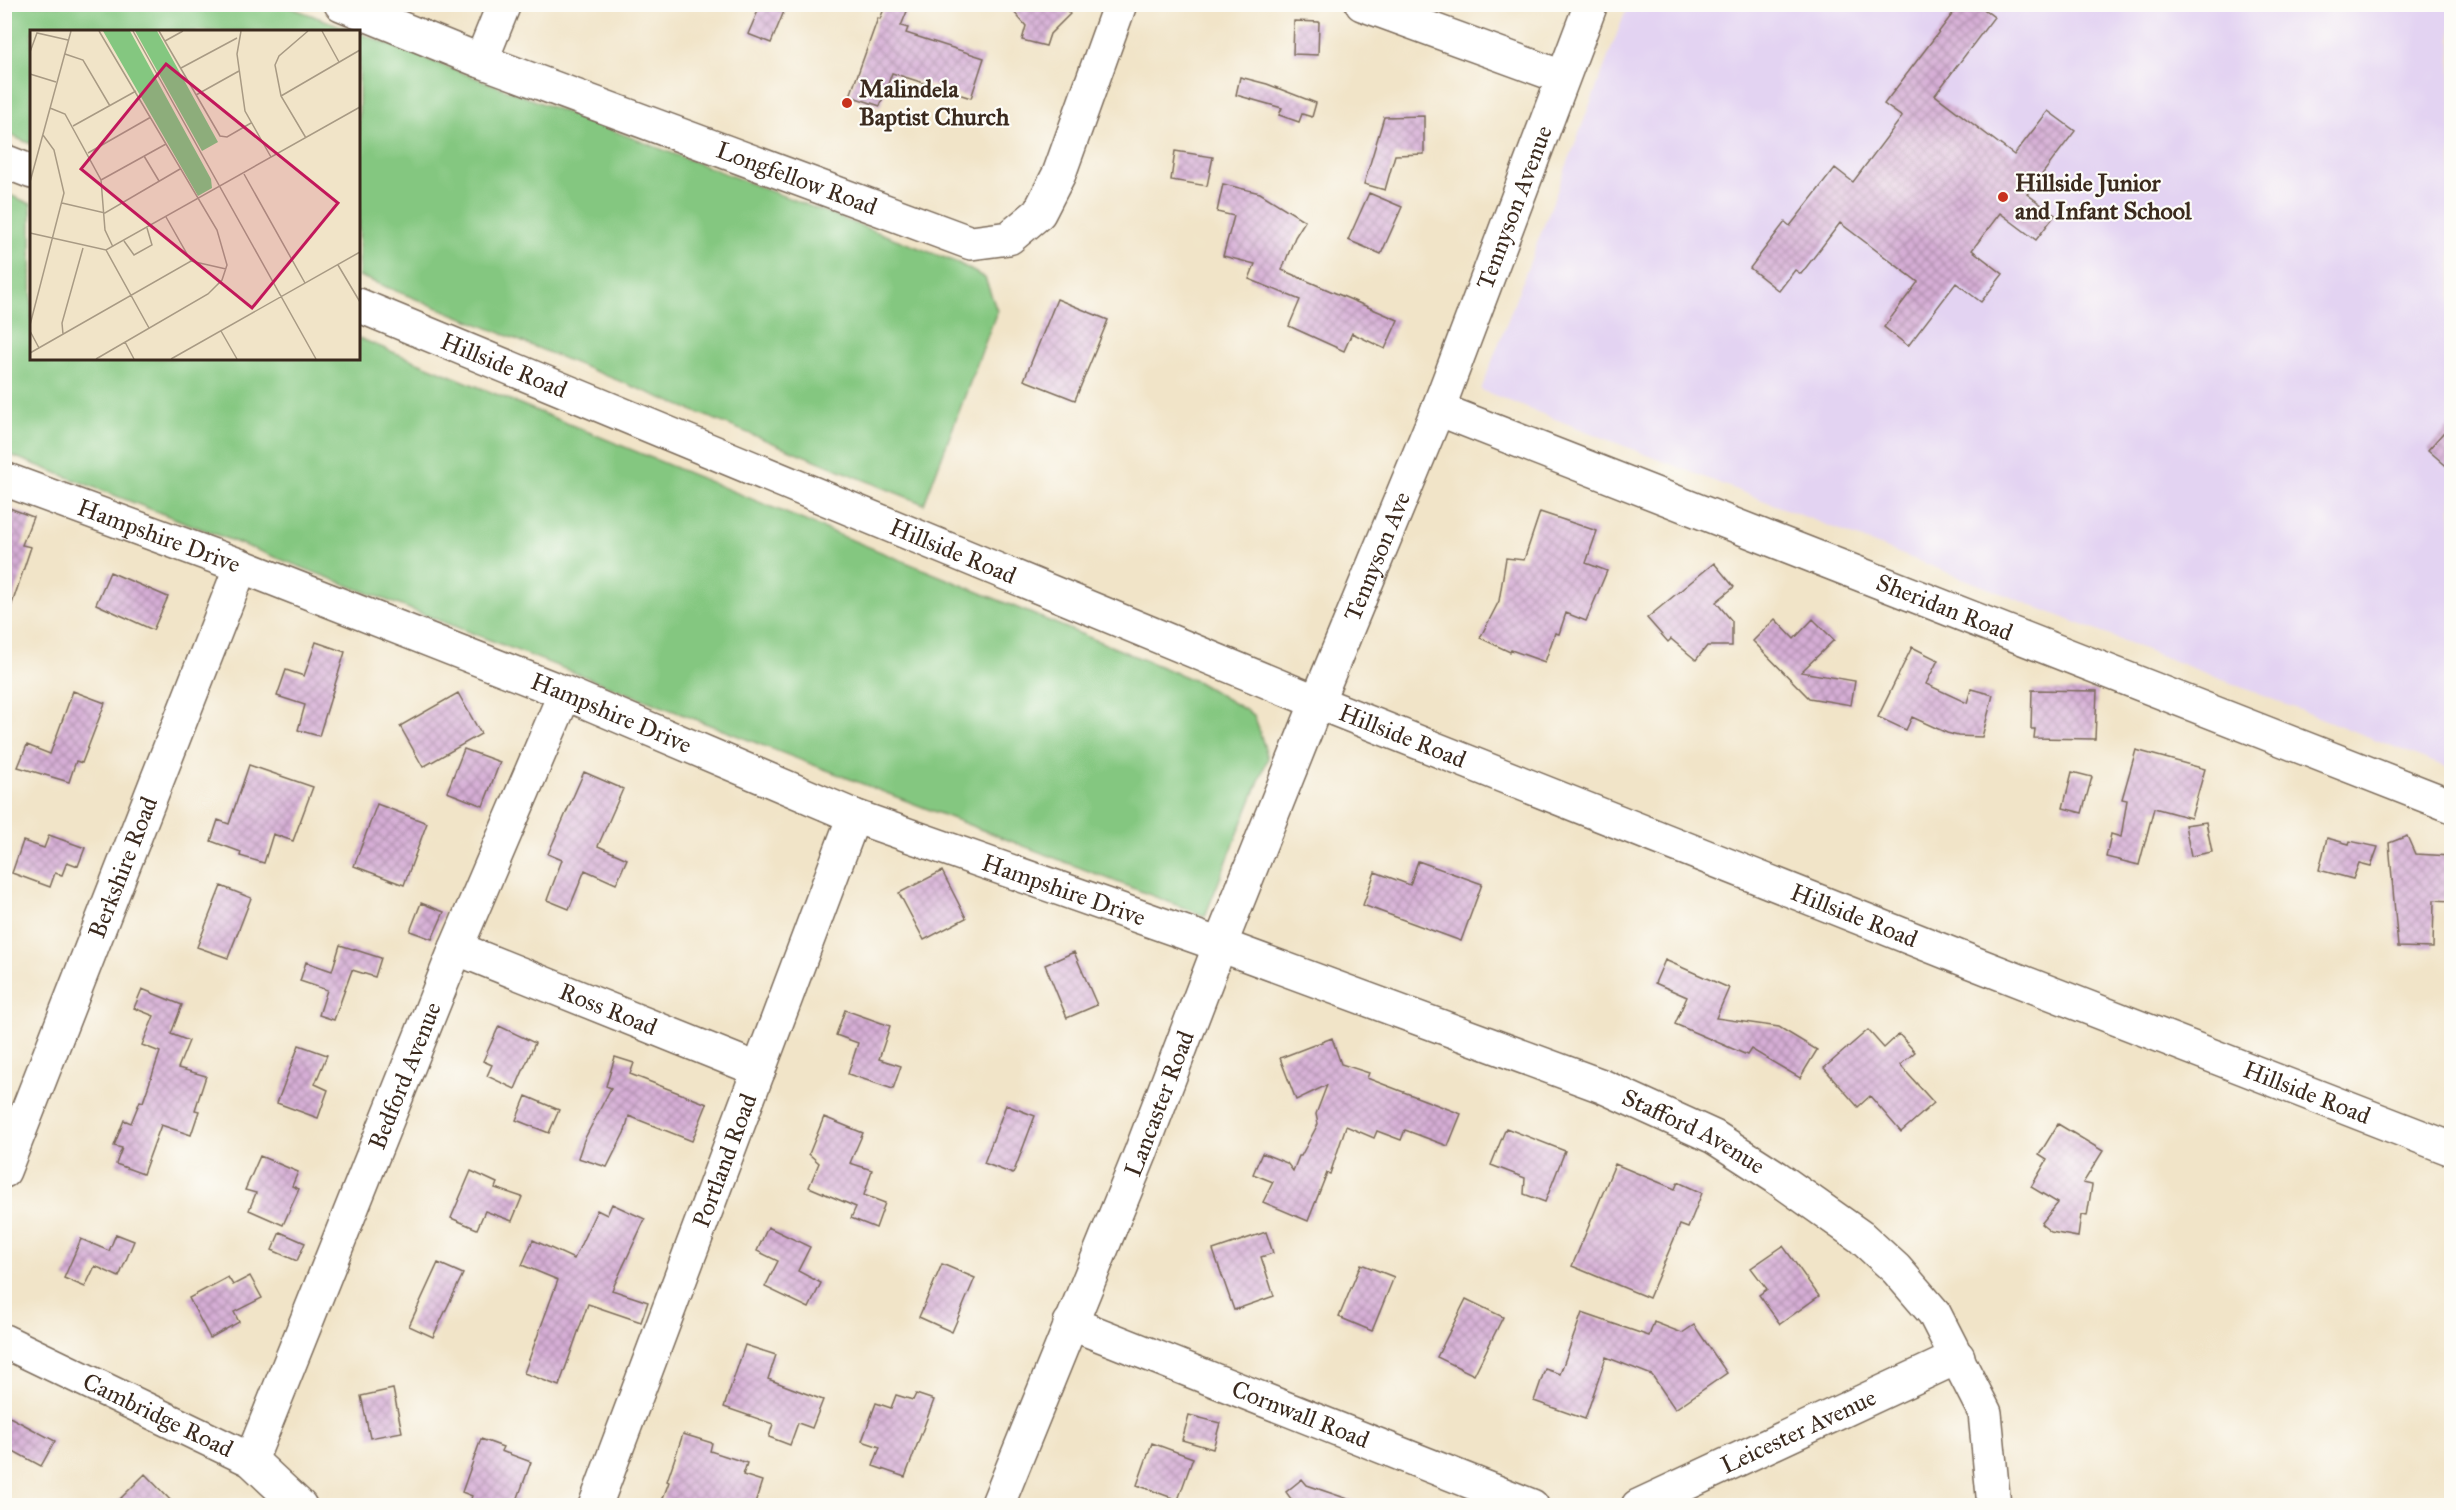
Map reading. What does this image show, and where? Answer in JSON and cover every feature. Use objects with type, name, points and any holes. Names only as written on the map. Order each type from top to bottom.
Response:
[{"type":"street","name":"Longfellow Road","points":[[341,4],[481,61],[971,243],[1009,238],[1039,213],[1059,174],[1120,4]]},
{"type":"street","points":[[481,61],[504,4]]},
{"type":"street","points":[[1362,4],[1562,77]]},
{"type":"street","name":"Tennyson Avenue","points":[[1438,409],[1591,4]]},
{"type":"street","points":[[4,161],[30,171]]},
{"type":"street","name":"Hillside Road","points":[[360,306],[1317,702],[1982,967],[2451,1149]]},
{"type":"street","name":"Tennyson Ave","points":[[1317,702],[1438,409]]},
{"type":"street","name":"Sheridan Road","points":[[1438,409],[2451,806]]},
{"type":"street","name":"Hampshire Drive","points":[[4,479],[241,566],[565,693],[854,816],[1220,945]]},
{"type":"street","name":"Berkshire Road","points":[[4,1171],[241,566]]},
{"type":"street","name":"Bedford Avenue","points":[[251,1460],[456,948],[565,693]]},
{"type":"street","name":"Lancaster Road","points":[[997,1506],[1141,1152],[1220,945],[1317,702]]},
{"type":"street","name":"Portland Road","points":[[596,1506],[854,816]]},
{"type":"street","name":"Stafford Avenue","points":[[1220,945],[1602,1086],[1714,1137],[1842,1224],[1896,1269],[1934,1313],[1958,1357],[1985,1413],[1994,1506]]},
{"type":"street","name":"Ross Road","points":[[456,948],[759,1070]]},
{"type":"street","name":"Cornwall Road","points":[[1070,1323],[1532,1506]]},
{"type":"street","name":"Cambridge Road","points":[[4,1341],[251,1460],[300,1506]]},
{"type":"street","name":"Leicester Avenue","points":[[1638,1506],[1958,1357]]},
{"type":"shaded area","name":"Hillside Junior and Infant School","points":[[1628,5],[2451,5],[2451,769],[1481,390]]},
{"type":"green space","points":[[4,5],[284,5],[351,30],[30,30],[30,144],[5,133]]},
{"type":"green space","points":[[360,33],[958,263],[985,278],[997,311],[924,504],[360,276]]},
{"type":"green space","points":[[5,193],[30,204],[30,360],[360,360],[360,338],[1198,682],[1254,715],[1268,758],[1205,916],[5,453]]},
{"type":"building","points":[[761,4],[787,4],[771,43],[748,34]]},
{"type":"building","points":[[886,4],[910,4],[901,26],[908,28],[906,33],[984,58],[971,98],[892,73],[880,106],[850,96],[878,18],[880,19]]},
{"type":"building","points":[[1007,4],[1061,4],[1070,14],[1050,34],[1046,46],[1022,40],[1026,26]]},
{"type":"building","points":[[1960,4],[1977,4],[1994,17],[1935,95],[2014,155],[2048,111],[2075,131],[2027,194],[2055,215],[2036,240],[2000,213],[1972,250],[2003,274],[1981,302],[1956,283],[1908,346],[1884,327],[1918,282],[1840,223],[1801,274],[1795,270],[1779,291],[1750,268],[1785,222],[1790,226],[1835,168],[1853,182],[1902,117],[1884,104]]},
{"type":"building","points":[[1294,21],[1319,22],[1318,55],[1293,54]]},
{"type":"building","points":[[1240,77],[1267,84],[1316,103],[1312,117],[1302,114],[1299,122],[1279,115],[1282,108],[1236,95]]},
{"type":"building","points":[[1424,116],[1424,154],[1395,155],[1385,190],[1364,184],[1384,117]]},
{"type":"building","points":[[1175,151],[1213,157],[1207,186],[1171,180]]},
{"type":"building","points":[[1223,184],[1260,193],[1305,221],[1295,237],[1282,270],[1398,320],[1385,349],[1352,333],[1344,351],[1289,326],[1300,300],[1249,279],[1255,264],[1223,256],[1234,216],[1217,212]]},
{"type":"building","points":[[1369,193],[1402,207],[1381,254],[1348,240]]},
{"type":"building","points":[[1057,299],[1108,320],[1075,400],[1024,380]]},
{"type":"building","points":[[2451,424],[2451,470],[2428,450]]},
{"type":"building","points":[[4,506],[33,517],[22,545],[31,547],[7,619],[4,618]]},
{"type":"building","points":[[1540,512],[1597,531],[1586,563],[1607,571],[1586,621],[1566,613],[1559,634],[1555,633],[1545,662],[1511,650],[1510,652],[1480,638],[1499,601],[1506,558],[1524,560]]},
{"type":"building","points":[[1714,563],[1734,587],[1716,602],[1732,621],[1732,646],[1707,646],[1696,660],[1671,639],[1668,642],[1647,618]]},
{"type":"building","points":[[110,572],[168,597],[153,630],[96,604]]},
{"type":"building","points":[[1775,619],[1794,639],[1813,619],[1834,640],[1801,672],[1855,681],[1851,705],[1809,698],[1753,641]]},
{"type":"building","points":[[316,642],[345,652],[319,736],[298,730],[305,705],[277,696],[286,670],[304,676]]},
{"type":"building","points":[[1912,647],[1938,660],[1926,684],[1967,703],[1971,689],[1993,695],[1982,737],[1947,733],[1912,717],[1906,730],[1878,717]]},
{"type":"building","points":[[2032,690],[2097,691],[2095,739],[2034,738],[2035,729],[2031,729]]},
{"type":"building","points":[[73,691],[105,703],[82,763],[76,761],[69,782],[18,767],[27,745],[50,754]]},
{"type":"building","points":[[458,693],[481,734],[423,767],[400,726]]},
{"type":"building","points":[[464,749],[500,762],[483,806],[447,792]]},
{"type":"building","points":[[2136,750],[2205,769],[2191,818],[2154,808],[2139,865],[2106,857],[2111,834],[2121,837],[2127,800],[2122,799]]},
{"type":"building","points":[[249,765],[313,787],[293,841],[273,834],[264,863],[240,856],[241,852],[211,841],[218,820],[229,824]]},
{"type":"building","points":[[584,772],[623,789],[598,846],[627,859],[616,884],[585,870],[569,909],[547,900],[562,860],[548,854]]},
{"type":"building","points":[[2072,772],[2092,777],[2082,813],[2063,808]]},
{"type":"building","points":[[377,804],[427,823],[404,885],[354,866]]},
{"type":"building","points":[[2206,822],[2212,852],[2191,856],[2185,825]]},
{"type":"building","points":[[49,835],[85,848],[78,866],[67,862],[62,875],[55,873],[50,887],[12,873],[23,841],[44,848]]},
{"type":"building","points":[[2407,836],[2415,854],[2451,856],[2451,901],[2434,900],[2433,948],[2398,947],[2389,843]]},
{"type":"building","points":[[2327,838],[2349,844],[2350,841],[2378,847],[2371,866],[2359,863],[2353,879],[2319,870]]},
{"type":"building","points":[[1418,861],[1482,884],[1461,941],[1363,905],[1375,872],[1410,885]]},
{"type":"building","points":[[942,871],[966,918],[924,940],[899,893]]},
{"type":"building","points":[[221,886],[251,898],[228,958],[197,947]]},
{"type":"building","points":[[421,903],[444,912],[432,939],[410,931]]},
{"type":"building","points":[[340,945],[381,958],[375,977],[352,970],[334,1020],[319,1015],[327,990],[300,981],[306,962],[332,971]]},
{"type":"building","points":[[1074,952],[1097,1005],[1067,1018],[1045,965]]},
{"type":"building","points":[[1665,960],[1729,988],[1716,1018],[1779,1027],[1817,1050],[1800,1078],[1751,1049],[1747,1055],[1675,1024],[1687,997],[1655,983]]},
{"type":"building","points":[[142,989],[182,1005],[171,1034],[189,1041],[178,1068],[206,1076],[195,1110],[199,1111],[191,1135],[161,1125],[143,1174],[116,1164],[122,1148],[114,1146],[124,1120],[131,1123],[140,1101],[143,1102],[160,1052],[142,1045],[154,1016],[134,1008]]},
{"type":"building","points":[[845,1010],[890,1026],[879,1059],[901,1066],[893,1089],[848,1074],[858,1043],[836,1035]]},
{"type":"building","points":[[499,1026],[535,1043],[515,1089],[487,1076],[492,1065],[483,1061]]},
{"type":"building","points":[[1868,1030],[1884,1048],[1899,1034],[1915,1052],[1900,1065],[1934,1103],[1901,1132],[1870,1096],[1858,1107],[1824,1068]]},
{"type":"building","points":[[1332,1038],[1341,1064],[1369,1073],[1367,1078],[1461,1114],[1448,1146],[1405,1130],[1401,1140],[1377,1131],[1374,1138],[1346,1126],[1330,1174],[1327,1173],[1308,1221],[1263,1202],[1273,1182],[1253,1174],[1262,1153],[1287,1163],[1293,1171],[1318,1124],[1316,1114],[1327,1085],[1296,1100],[1280,1058]]},
{"type":"building","points":[[299,1045],[327,1055],[315,1084],[328,1090],[318,1118],[277,1103]]},
{"type":"building","points":[[615,1057],[634,1063],[630,1074],[707,1104],[692,1141],[629,1116],[625,1131],[607,1167],[578,1158],[584,1140],[611,1088],[606,1086]]},
{"type":"building","points":[[526,1096],[559,1110],[549,1133],[516,1120]]},
{"type":"building","points":[[1006,1105],[1035,1116],[1013,1174],[984,1163]]},
{"type":"building","points":[[824,1117],[863,1133],[850,1163],[872,1170],[864,1195],[885,1203],[876,1228],[851,1218],[856,1207],[809,1187],[819,1163],[809,1154]]},
{"type":"building","points":[[2058,1124],[2103,1151],[2083,1183],[2092,1185],[2087,1216],[2081,1215],[2078,1237],[2051,1232],[2041,1224],[2058,1203],[2031,1187],[2047,1160],[2039,1155]]},
{"type":"building","points":[[1506,1128],[1565,1151],[1545,1202],[1524,1194],[1525,1178],[1491,1165]]},
{"type":"building","points":[[260,1156],[298,1172],[292,1186],[299,1189],[283,1225],[249,1210],[256,1193],[245,1190]]},
{"type":"building","points":[[1615,1164],[1675,1189],[1678,1182],[1702,1193],[1688,1228],[1680,1225],[1649,1298],[1572,1266]]},
{"type":"building","points":[[471,1171],[497,1183],[495,1188],[522,1197],[512,1221],[485,1211],[477,1229],[451,1218]]},
{"type":"building","points":[[612,1204],[645,1219],[612,1290],[648,1302],[641,1322],[588,1304],[559,1386],[524,1373],[558,1280],[522,1265],[533,1240],[574,1259],[597,1210],[607,1215]]},
{"type":"building","points":[[768,1227],[810,1247],[798,1271],[821,1283],[809,1308],[765,1287],[778,1261],[757,1251]]},
{"type":"building","points":[[280,1232],[305,1243],[297,1261],[272,1250]]},
{"type":"building","points":[[1266,1232],[1273,1253],[1261,1257],[1274,1296],[1234,1310],[1213,1250]]},
{"type":"building","points":[[116,1234],[134,1241],[119,1277],[95,1266],[85,1287],[64,1278],[81,1239],[109,1251]]},
{"type":"building","points":[[1783,1246],[1819,1296],[1780,1324],[1759,1295],[1767,1289],[1751,1268]]},
{"type":"building","points":[[438,1263],[463,1274],[433,1337],[409,1326]]},
{"type":"building","points":[[942,1264],[975,1278],[952,1332],[919,1317]]},
{"type":"building","points":[[1361,1264],[1394,1277],[1372,1331],[1339,1317]]},
{"type":"building","points":[[250,1276],[262,1298],[234,1312],[239,1322],[210,1338],[189,1298],[228,1277],[233,1285]]},
{"type":"building","points":[[1466,1299],[1503,1317],[1474,1375],[1437,1357]]},
{"type":"building","points":[[1582,1313],[1649,1336],[1654,1322],[1682,1333],[1694,1325],[1727,1373],[1675,1409],[1652,1375],[1606,1357],[1585,1419],[1534,1401],[1545,1369],[1560,1374]]},
{"type":"building","points":[[745,1345],[776,1355],[768,1379],[823,1400],[812,1428],[798,1423],[790,1445],[769,1437],[773,1424],[724,1407]]},
{"type":"building","points":[[393,1389],[402,1432],[370,1438],[361,1396]]},
{"type":"building","points":[[916,1394],[934,1400],[905,1477],[873,1466],[880,1447],[862,1441],[876,1403],[891,1408],[896,1395],[913,1400]]},
{"type":"building","points":[[4,1414],[55,1441],[41,1466],[4,1446]]},
{"type":"building","points":[[1189,1415],[1220,1423],[1213,1449],[1182,1440]]},
{"type":"building","points":[[683,1434],[712,1443],[710,1451],[747,1463],[743,1475],[762,1481],[754,1506],[660,1506]]},
{"type":"building","points":[[481,1439],[503,1447],[501,1451],[531,1462],[515,1506],[480,1506],[470,1502],[472,1496],[462,1492]]},
{"type":"building","points":[[1152,1443],[1193,1458],[1178,1500],[1137,1485]]},
{"type":"building","points":[[145,1474],[176,1506],[113,1506]]},
{"type":"building","points":[[1302,1479],[1307,1485],[1357,1502],[1357,1506],[1296,1506],[1286,1492]]},
{"type":"place","name":"Malindela Baptist Church","points":[[847,103]]},
{"type":"place","name":"Hillside Junior and Infant School","points":[[2003,197]]}]
